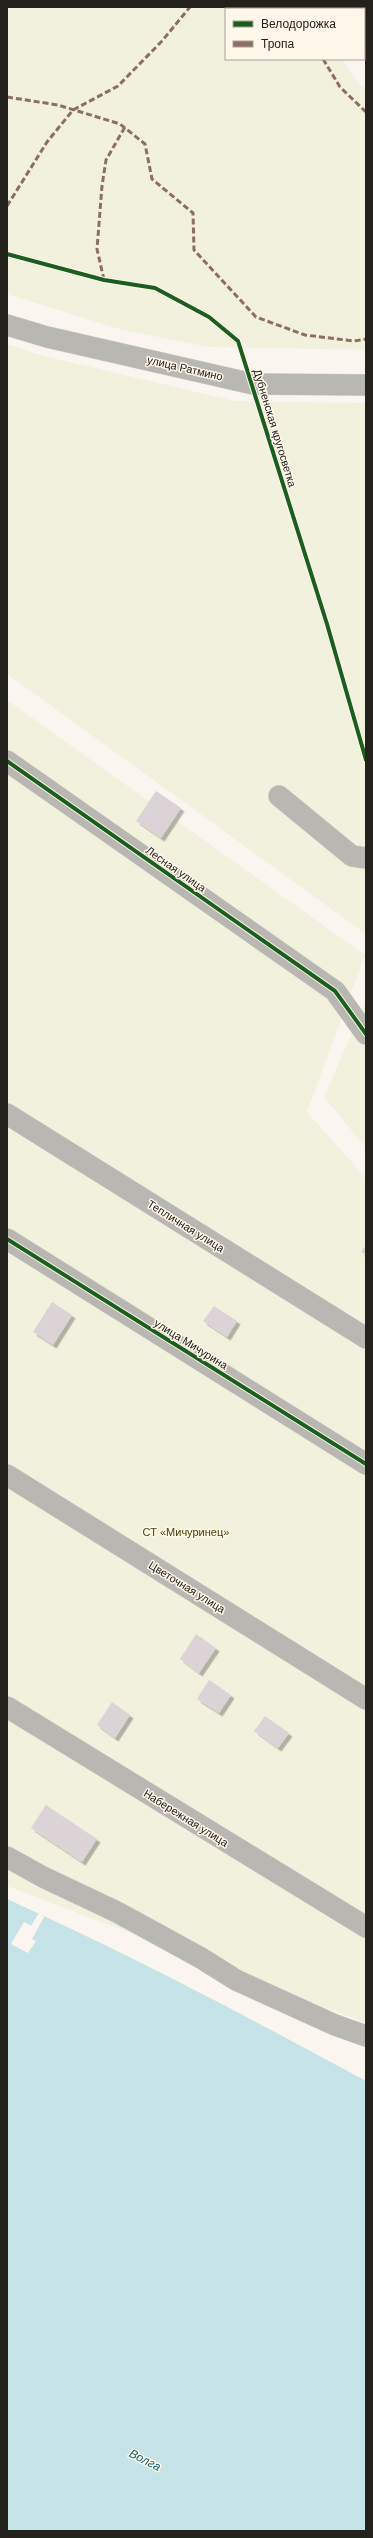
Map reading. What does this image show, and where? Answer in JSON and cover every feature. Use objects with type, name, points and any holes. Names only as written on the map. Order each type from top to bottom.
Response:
[{"type":"street","name":"улица Ратмино","points":[[7,325],[47,337],[253,384],[366,386]]},
{"type":"street","name":"Лесная улица","points":[[7,760],[335,991],[366,1034]]},
{"type":"street","points":[[279,796],[352,856],[366,858]]},
{"type":"street","name":"Тепличная улица","points":[[7,1114],[366,1338]]},
{"type":"street","name":"улица Мичурина","points":[[7,1239],[366,1464]]},
{"type":"street","name":"Цветочная улица","points":[[7,1475],[366,1699]]},
{"type":"street","name":"Набережная улица","points":[[7,1707],[366,1927]]},
{"type":"street","points":[[7,1857],[43,1877],[123,1915],[201,1958],[236,1980],[335,2025],[366,2036]]},
{"type":"green space","points":[[7,7],[307,7],[225,8],[225,60],[343,60],[360,85],[366,89],[366,350],[209,347],[119,329],[7,294]]},
{"type":"green space","points":[[7,344],[44,356],[235,401],[366,403],[366,934],[7,674]]},
{"type":"green space","name":"СТ «Мичуринец»","points":[[7,700],[365,955],[307,1112],[366,1178],[366,2023],[7,1886]]},
{"type":"green space","points":[[366,1001],[366,1148],[324,1097]]},
{"type":"water","name":"Волга","points":[[7,1899],[53,1920],[188,1987],[366,2081],[366,2531],[7,2531]]},
{"type":"pier","points":[[39,1913],[44,1917],[32,1939],[36,1941],[28,1953],[11,1944],[24,1922],[31,1926]]},
{"type":"building","points":[[156,791],[181,808],[161,838],[136,821]]},
{"type":"building","points":[[366,1245],[366,1255],[361,1252]]},
{"type":"building","points":[[52,1302],[72,1315],[53,1345],[33,1332]]},
{"type":"building","points":[[214,1306],[237,1321],[227,1337],[203,1321]]},
{"type":"building","points":[[196,1634],[216,1648],[199,1673],[180,1659]]},
{"type":"building","points":[[209,1680],[231,1695],[219,1713],[197,1699]]},
{"type":"building","points":[[112,1702],[130,1715],[115,1738],[97,1725]]},
{"type":"building","points":[[265,1716],[289,1733],[278,1748],[254,1731]]},
{"type":"building","points":[[46,1805],[97,1839],[82,1862],[31,1828]]},
{"type":"marked path","points":[[7,206],[47,142],[73,110],[118,86],[162,41],[190,7]]},
{"type":"marked path","points":[[324,60],[340,87],[366,112]]},
{"type":"marked path","points":[[7,97],[58,105],[120,124],[145,144],[152,179],[193,213],[194,250],[256,317],[305,335],[354,341],[366,339]]},
{"type":"marked path","points":[[104,280],[97,249],[102,186],[106,160],[125,127]]},
{"type":"cycle path","name":"Дубненская кругосветка","points":[[7,254],[104,280],[155,288],[209,317],[238,341],[327,624],[366,760]]},
{"type":"cycle path","points":[[7,761],[335,991],[366,1034]]},
{"type":"cycle path","points":[[7,1239],[366,1464]]}]
